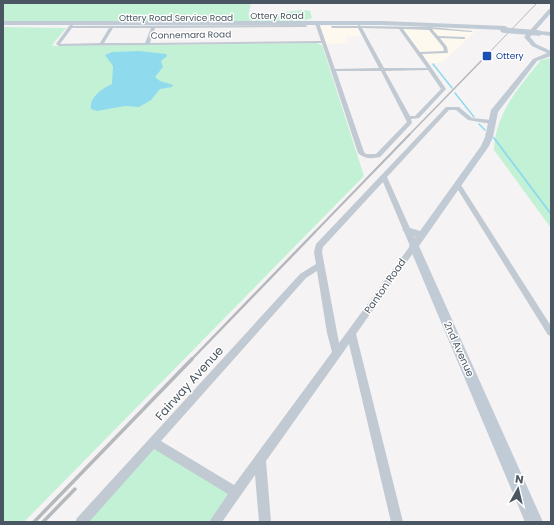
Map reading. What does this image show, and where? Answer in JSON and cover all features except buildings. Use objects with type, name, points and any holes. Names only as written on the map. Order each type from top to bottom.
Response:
[{"type":"main road","points":[[550,54],[534,45],[527,38],[528,34],[548,17],[551,10]]},
{"type":"main road","name":"Ottery Road","points":[[3,24],[73,26],[318,24]]},
{"type":"main road","name":"Ottery Road","points":[[3,24],[410,25],[504,29],[551,33]]},
{"type":"main road","name":"Panton Road","points":[[414,246],[485,146],[489,137],[494,112],[535,60],[550,54]]},
{"type":"main road","points":[[406,230],[415,234],[423,234]]},
{"type":"main road","name":"2nd Avenue","points":[[414,246],[534,522]]},
{"type":"street","name":"Ottery Road Service Road","points":[[29,23],[112,27],[306,26]]},
{"type":"street","points":[[318,24],[362,153],[365,156],[371,157],[378,156],[410,124],[409,118],[359,26]]},
{"type":"street","name":"Connemara Road","points":[[73,26],[58,44],[59,45],[324,42]]},
{"type":"street","points":[[147,44],[154,26]]},
{"type":"street","points":[[332,27],[359,26],[472,30]]},
{"type":"street","points":[[101,45],[112,27]]},
{"type":"street","points":[[400,27],[444,89],[417,117],[409,118]]},
{"type":"street","points":[[419,53],[446,52],[445,48],[430,28]]},
{"type":"street","points":[[437,37],[464,38]]},
{"type":"street","points":[[333,70],[430,69]]},
{"type":"street","points":[[337,352],[332,333],[320,265],[318,252],[319,246],[446,109],[451,107],[460,109],[470,119],[491,122]]},
{"type":"street","name":"2nd Avenue","points":[[384,177],[414,246]]},
{"type":"street","points":[[458,185],[551,333]]},
{"type":"street","name":"Panton Road","points":[[215,522],[414,246]]},
{"type":"street","name":"Fairway Avenue","points":[[81,522],[303,276],[320,265]]},
{"type":"street","points":[[351,334],[397,522]]},
{"type":"street","points":[[153,442],[236,493]]},
{"type":"street","points":[[260,460],[264,522]]},
{"type":"shaded area","points":[[318,26],[359,26],[365,36],[346,37],[348,43],[325,44]]},
{"type":"shaded area","points":[[400,27],[477,30],[442,63],[426,63]]},
{"type":"green space","points":[[3,3],[251,3],[248,14],[250,16],[303,10],[310,11],[312,18],[302,21],[3,22]]},
{"type":"green space","points":[[3,27],[66,28],[52,45],[55,46],[316,43],[322,45],[364,176],[24,522],[3,522]]},
{"type":"green space","points":[[551,58],[551,228],[494,150],[495,137],[499,125],[510,102],[541,60]]},
{"type":"green space","points":[[153,442],[236,493],[215,522],[81,522]]},
{"type":"water","points":[[139,51],[166,54],[167,56],[161,61],[163,67],[155,77],[160,81],[173,85],[172,87],[160,89],[151,100],[139,107],[125,106],[97,111],[91,109],[94,97],[112,84],[113,66],[105,55],[112,52]]},
{"type":"waterway","points":[[433,64],[452,88]]},
{"type":"waterway","points":[[455,93],[474,117]]},
{"type":"waterway","points":[[479,124],[485,130]]},
{"type":"waterway","points":[[494,138],[551,214]]},
{"type":"railway","points":[[483,59],[537,3]]},
{"type":"railway","points":[[409,135],[484,58]]},
{"type":"railway","points":[[314,233],[410,134]]},
{"type":"railway","points":[[191,360],[315,232]]},
{"type":"railway","points":[[34,522],[192,359]]},
{"type":"railway","points":[[43,522],[75,489]]},
{"type":"place","name":"Ottery","points":[[487,56]]}]
